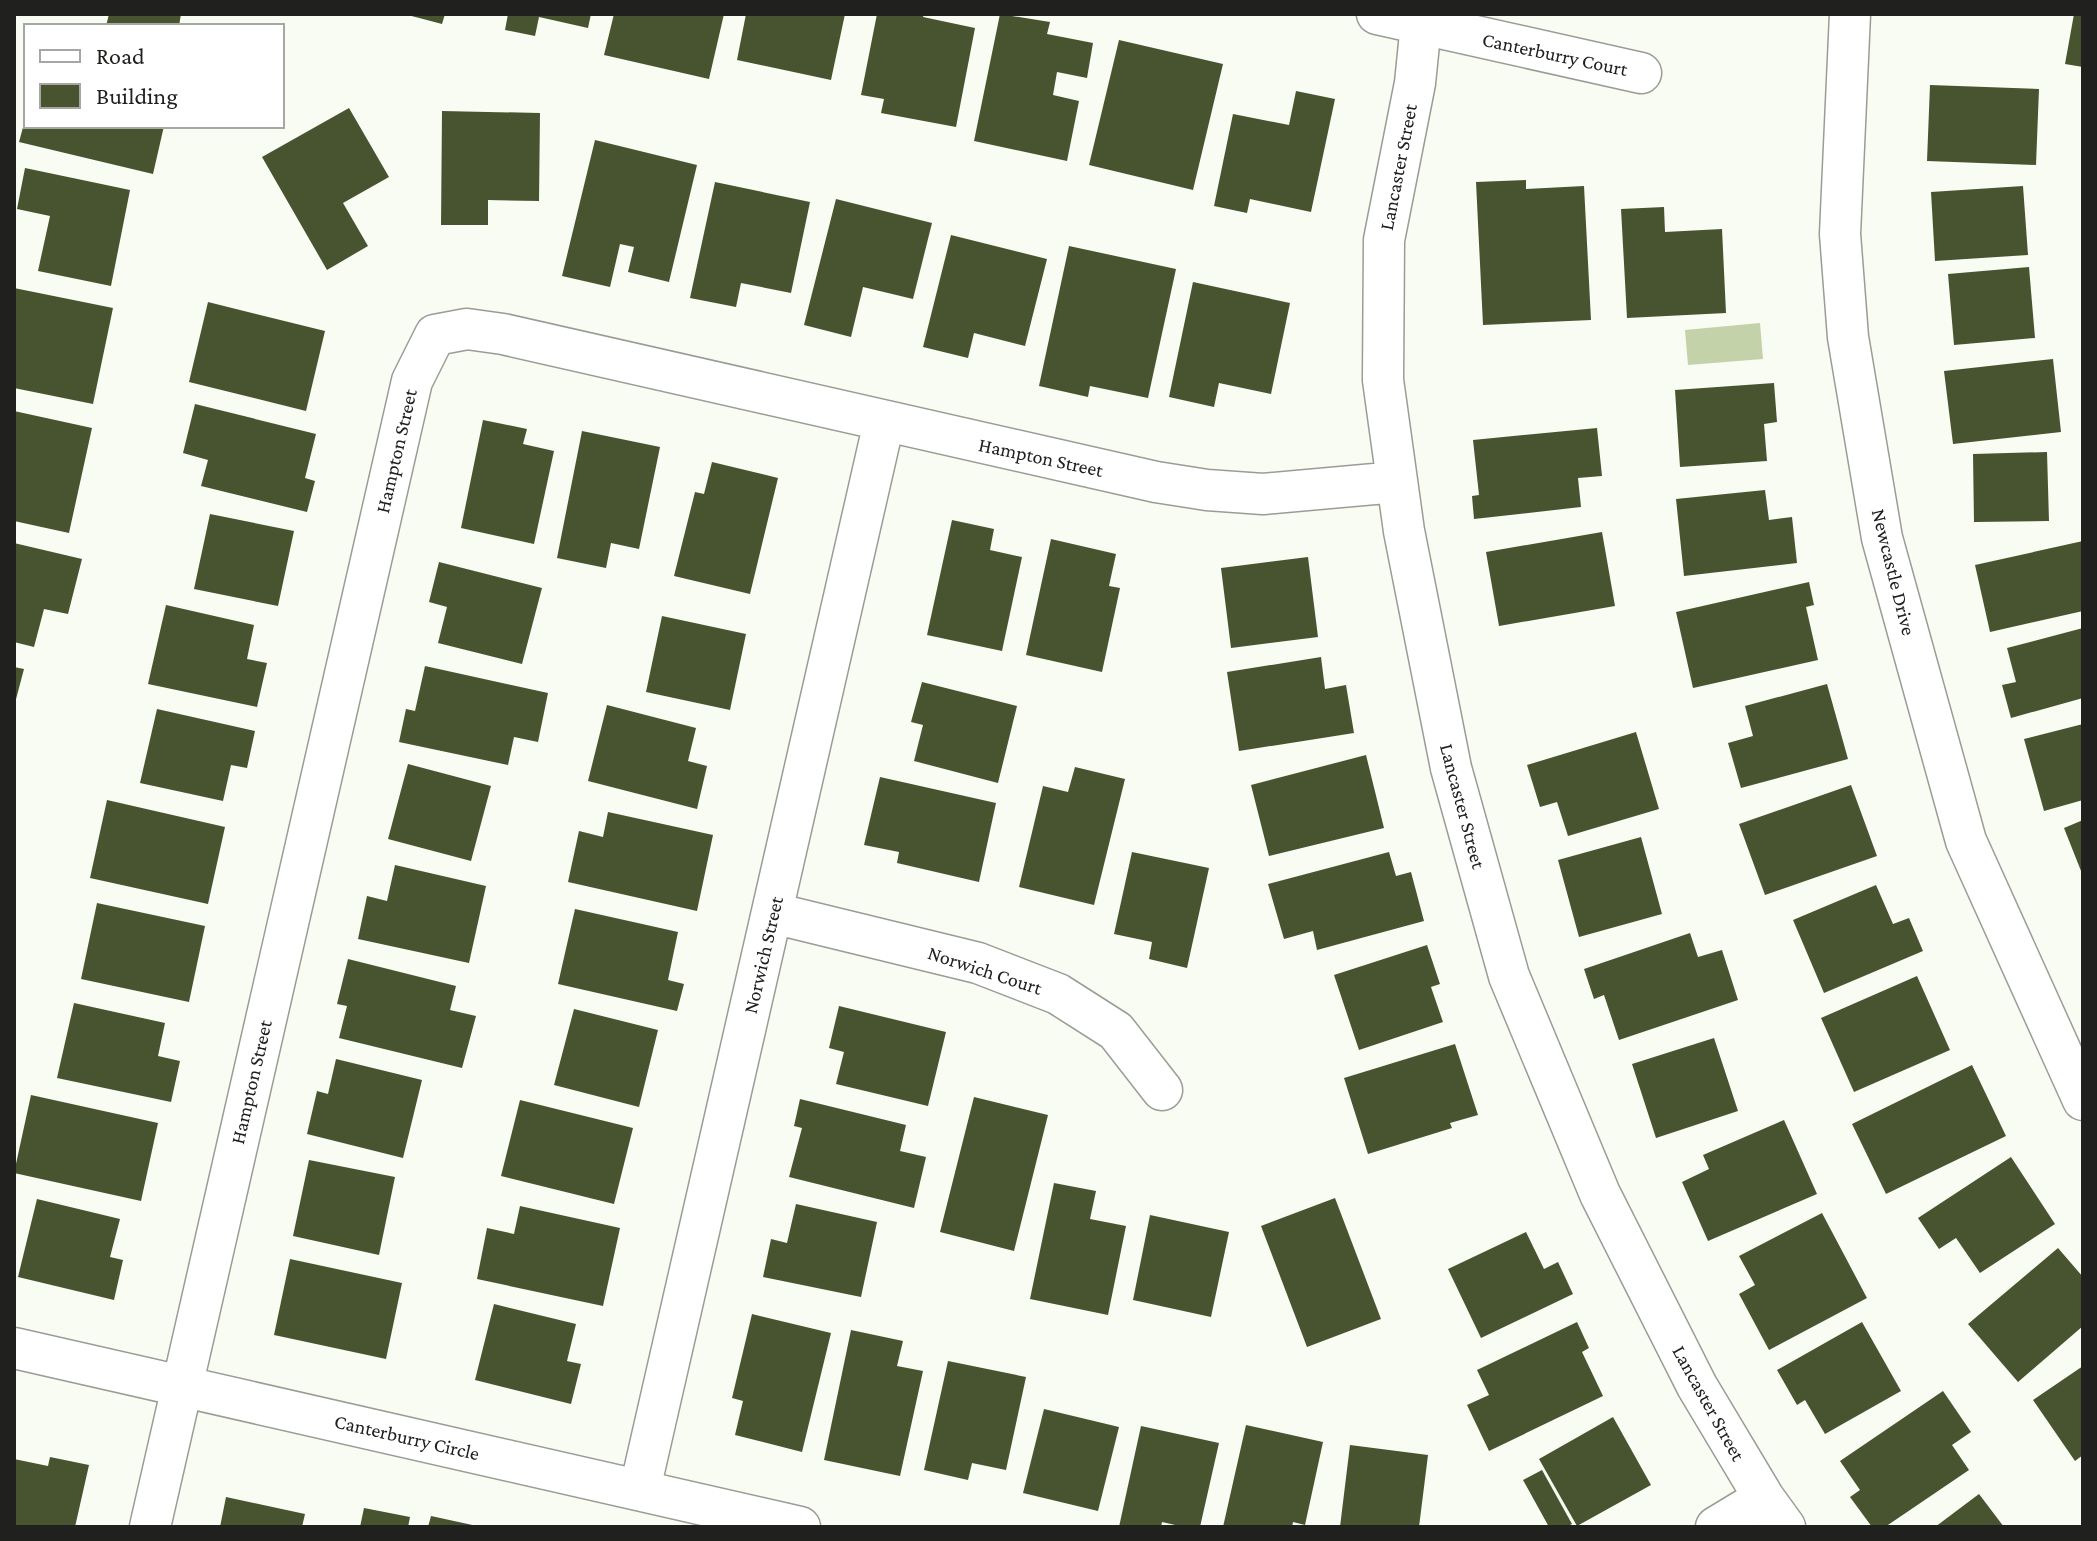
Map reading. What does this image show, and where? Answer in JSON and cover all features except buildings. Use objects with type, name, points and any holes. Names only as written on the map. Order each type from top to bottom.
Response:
[{"type":"street","points":[[1377,14],[1421,24]]},
{"type":"street","name":"Newcastle Drive","points":[[1850,14],[1840,234],[1848,337],[1882,538],[1966,841],[2083,1100]]},
{"type":"street","name":"Canterburry Court","points":[[1421,24],[1641,73]]},
{"type":"street","name":"Lancaster Street","points":[[1421,24],[1415,83],[1384,240],[1383,380],[1404,531],[1451,768],[1509,976],[1600,1194],[1697,1386],[1775,1513]]},
{"type":"street","name":"Hampton Street","points":[[150,1527],[412,381],[435,335],[467,329],[503,334],[884,422],[1142,479],[1207,490],[1263,494],[1397,482]]},
{"type":"street","name":"Norwich Street","points":[[640,1489],[884,422]]},
{"type":"street","name":"Norwich Court","points":[[773,913],[978,963],[1058,994],[1116,1031],[1162,1090]]},
{"type":"street","name":"Canterburry Circle","points":[[14,1348],[800,1527]]},
{"type":"street","points":[[1716,1527],[1775,1513]]},
{"type":"shaded area","points":[[1760,323],[1763,359],[1688,365],[1685,330]]}]
